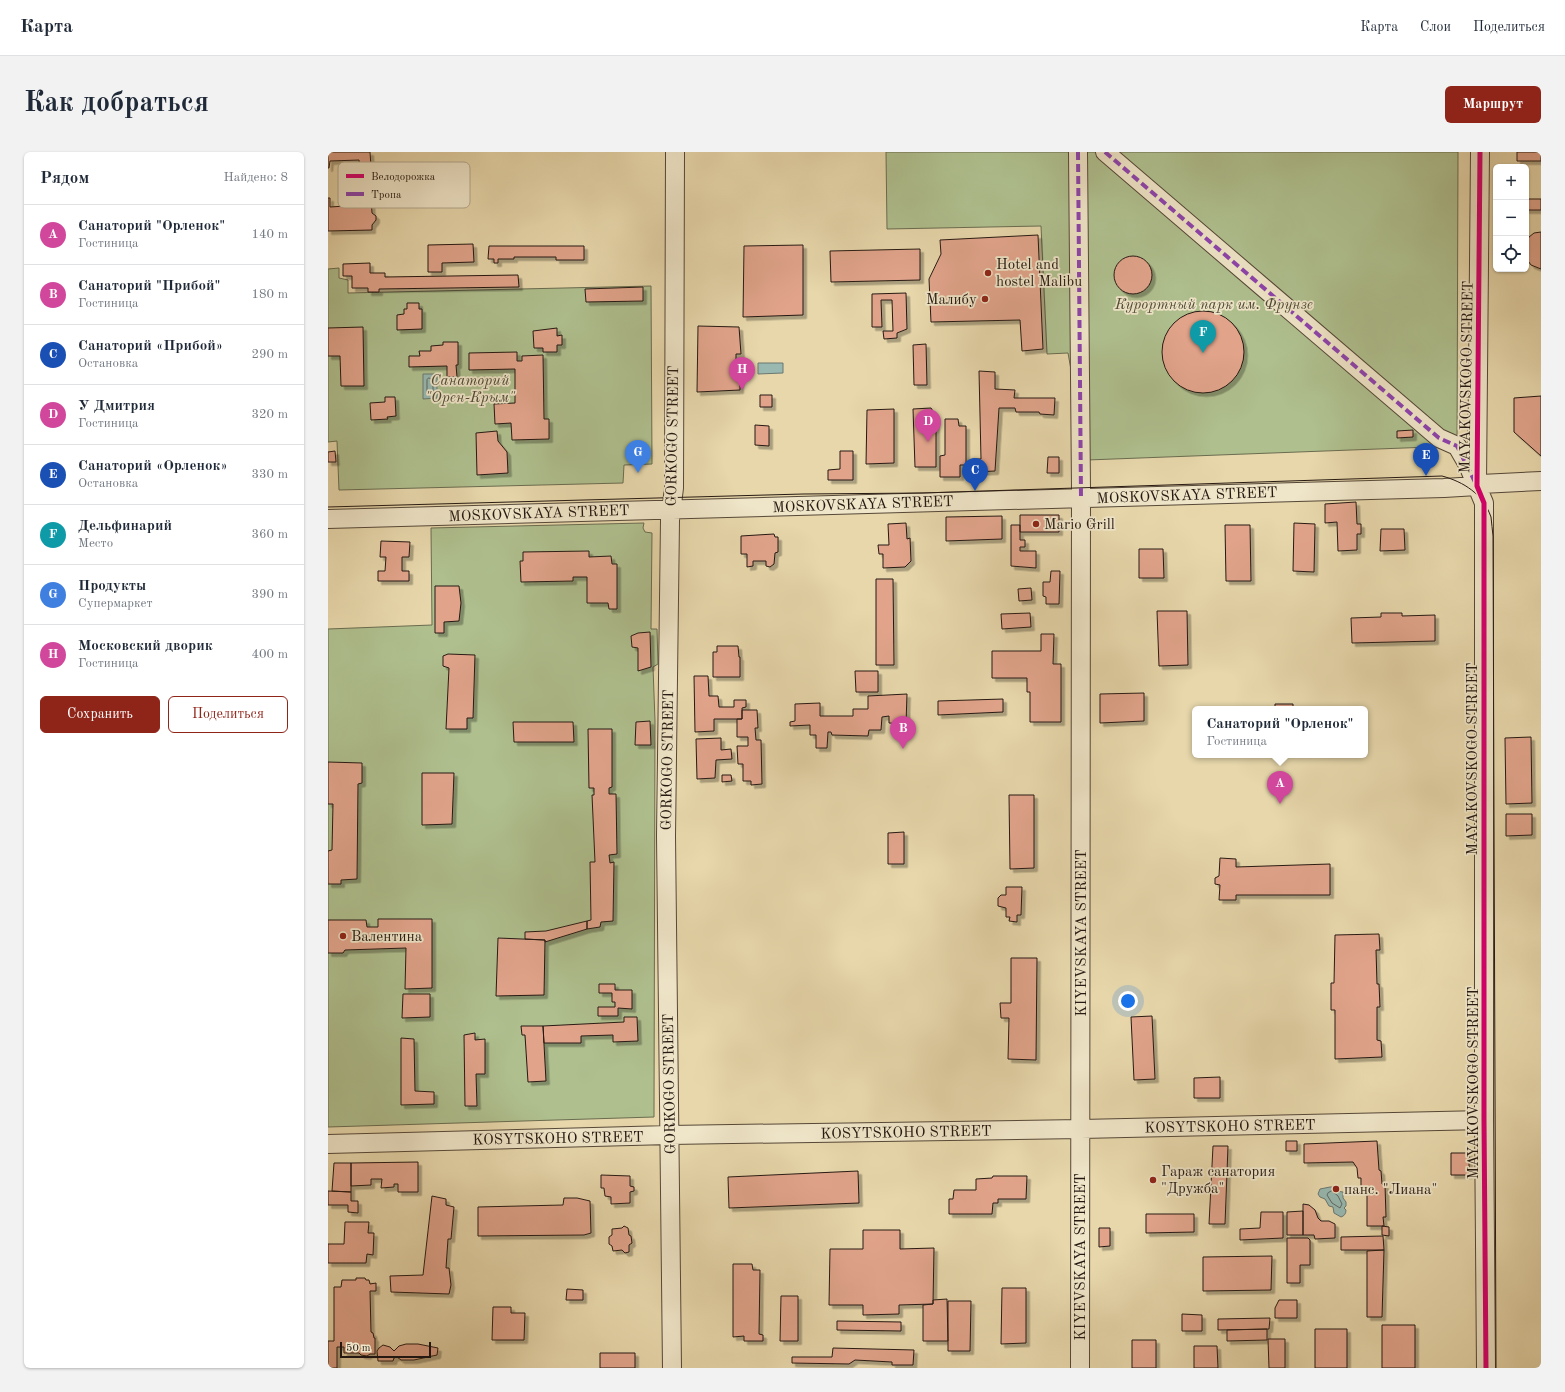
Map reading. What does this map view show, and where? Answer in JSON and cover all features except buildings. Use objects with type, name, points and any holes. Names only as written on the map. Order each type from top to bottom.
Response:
[{"type":"street","name":"GORKOGO STREET","points":[[672,1368],[666,836],[671,509],[674,488],[675,152]]},
{"type":"street","name":"KIYEVSKAYA STREET","points":[[1078,152],[1081,498],[1080,1368]]},
{"type":"street","points":[[1105,152],[1439,438],[1457,446],[1477,486]]},
{"type":"street","name":"MAYAKOVSKOGO STREET","points":[[1480,152],[1477,486],[1484,503],[1484,1120],[1486,1368]]},
{"type":"street","name":"MOSKOVSKAYA STREET","points":[[328,519],[1436,488],[1541,481]]},
{"type":"street","name":"KOSYTSKOHO STREET","points":[[328,1144],[669,1135],[1081,1129],[1484,1120]]},
{"type":"green space","name":"Курортный парк им. Фрунзе","points":[[886,152],[1458,152],[1457,446],[1087,460],[1068,353],[1047,354],[1041,226],[887,229]]},
{"type":"green space","name":"Санаторий \"Орен-Крым\"","points":[[339,268],[339,278],[348,280],[348,293],[651,286],[652,464],[624,465],[623,483],[339,490],[337,441],[328,442],[328,269]]},
{"type":"green space","points":[[644,523],[643,528],[645,532],[652,533],[651,629],[657,629],[658,664],[653,667],[655,721],[654,1117],[328,1127],[328,629],[432,625],[431,528]]},
{"type":"water","points":[[758,363],[783,363],[783,373],[758,374]]},
{"type":"water","points":[[423,374],[437,374],[437,398],[423,399]]},
{"type":"water","points":[[1333,1187],[1336,1191],[1343,1192],[1343,1198],[1346,1202],[1346,1206],[1344,1208],[1346,1211],[1345,1215],[1341,1217],[1334,1213],[1333,1207],[1329,1206],[1325,1199],[1320,1197],[1318,1194],[1320,1189]]},
{"type":"tram line","points":[[328,507],[803,494],[923,493],[1442,476],[1458,482],[1472,490],[1488,509],[1491,517],[1493,536],[1496,1368]]},
{"type":"marked path","points":[[1078,152],[1081,498]]},
{"type":"marked path","points":[[1105,152],[1439,438],[1457,446],[1475,482]]},
{"type":"cycle path","points":[[1480,152],[1477,486],[1484,503],[1484,1120],[1486,1368]]},
{"type":"place","name":"Hotel and hostel Malibu","points":[[988,273]]},
{"type":"place","name":"Малибу","points":[[985,299]]},
{"type":"place","name":"Дельфинарий","points":[[1203,353]]},
{"type":"place","name":"Московский дворик","points":[[742,390]]},
{"type":"place","name":"У Дмитрия","points":[[928,442]]},
{"type":"place","name":"Продукты","points":[[638,473]]},
{"type":"place","name":"Санаторий «Орленок»","points":[[1426,476]]},
{"type":"place","name":"Санаторий «Прибой»","points":[[975,491]]},
{"type":"place","name":"Mario Grill","points":[[1036,524]]},
{"type":"place","name":"Санаторий \"Прибой\"","points":[[903,749]]},
{"type":"place","name":"Санаторий \"Орленок\"","points":[[1280,804]]},
{"type":"place","name":"Валентина","points":[[343,936]]},
{"type":"place","name":"Гараж санатория \"Дружба\"","points":[[1153,1180]]},
{"type":"place","name":"панс. \"Лиана\"","points":[[1336,1189]]}]
